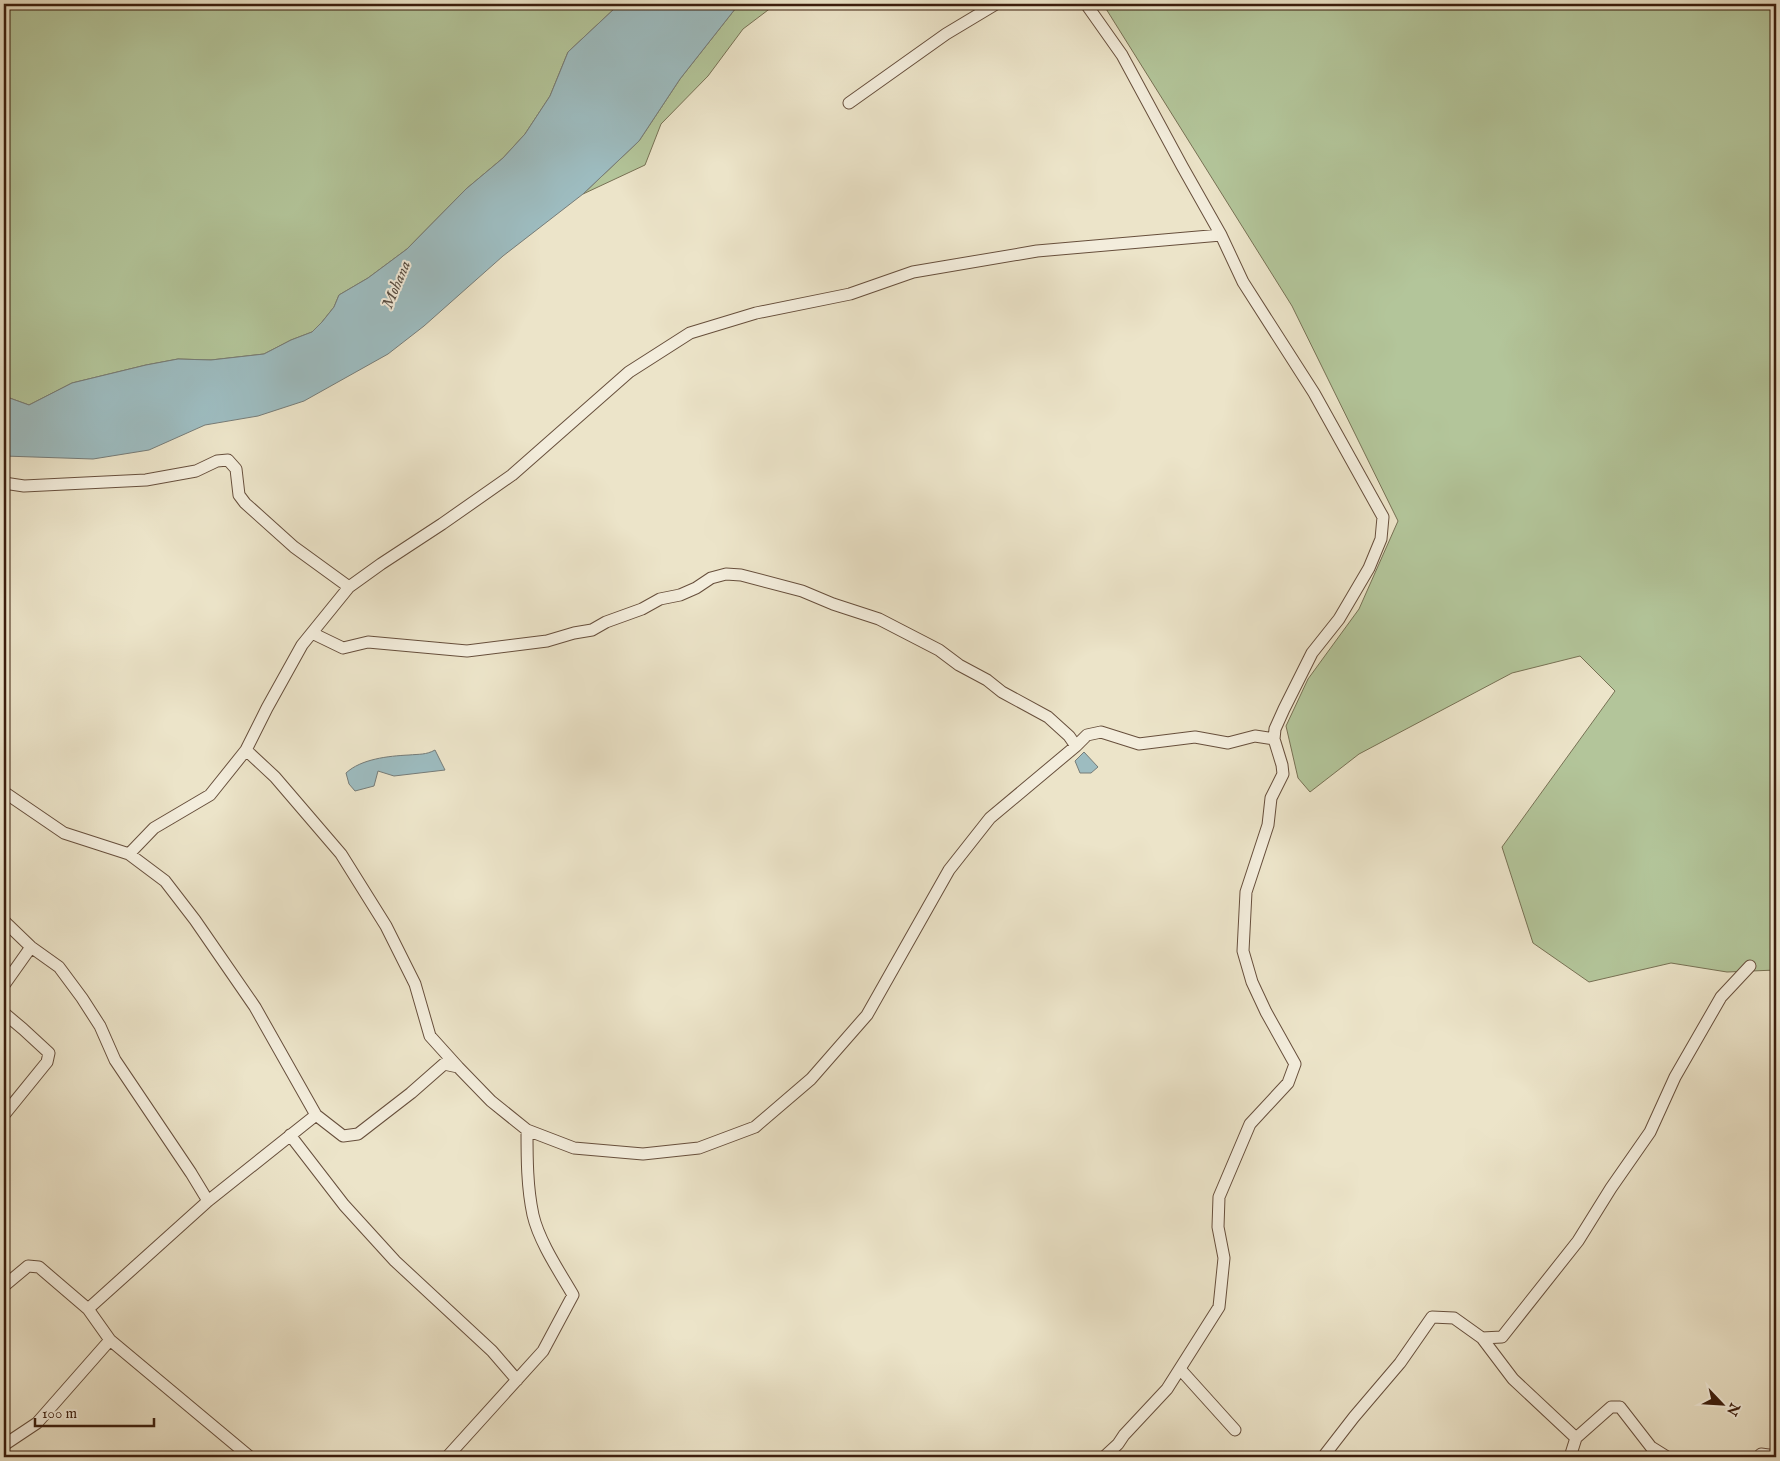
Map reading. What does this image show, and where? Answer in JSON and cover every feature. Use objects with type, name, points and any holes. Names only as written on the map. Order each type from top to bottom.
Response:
[{"type":"street","points":[[849,103],[946,34],[996,4]]},
{"type":"street","points":[[1086,4],[1122,55],[1221,235],[1243,282],[1314,393],[1383,517],[1380,539],[1369,568],[1339,619],[1312,653],[1284,709],[1276,730],[1274,739],[1283,774],[1271,798],[1268,825],[1246,892],[1243,952],[1252,982],[1266,1012],[1295,1064],[1288,1083],[1250,1124],[1219,1198],[1218,1227],[1224,1258],[1218,1307],[1167,1389],[1104,1457]]},
{"type":"street","points":[[129,854],[154,828],[210,796],[246,750],[302,645],[349,588],[380,564],[512,475],[629,372],[690,333],[756,313],[850,294],[913,272],[1037,251],[1221,235]]},
{"type":"street","points":[[4,483],[24,486],[146,480],[196,471],[217,461],[228,460],[236,469],[239,495],[245,503],[294,547],[349,588]]},
{"type":"street","points":[[312,633],[343,648],[368,642],[467,651],[547,641],[592,630],[628,612],[642,609],[660,599],[680,595],[696,588],[711,578],[726,574],[741,575],[802,591],[833,604],[879,618],[939,650],[959,665],[987,680],[1002,692],[1048,717],[1069,736],[1076,746]]},
{"type":"street","points":[[246,750],[275,777],[341,854],[386,926],[407,967],[415,984],[430,1036],[458,1068],[491,1101],[527,1130],[574,1148],[643,1154],[699,1148],[754,1127],[811,1079],[866,1015],[949,870],[990,818],[1087,735],[1101,732],[1139,744],[1194,737],[1228,743],[1255,736],[1274,739]]},
{"type":"street","points":[[4,792],[64,833],[129,854],[165,881],[195,920],[255,1007],[316,1115],[343,1136],[358,1134],[411,1093],[444,1064],[458,1068]]},
{"type":"street","points":[[4,921],[31,947],[59,967],[82,998],[100,1026],[115,1060],[208,1201]]},
{"type":"street","points":[[4,985],[31,947]]},
{"type":"street","points":[[1482,1338],[1502,1338],[1578,1241],[1611,1188],[1650,1132],[1675,1077],[1721,997],[1750,966]]},
{"type":"street","points":[[4,1013],[48,1054],[47,1062],[4,1115]]},
{"type":"street","points":[[88,1308],[208,1201],[316,1115]]},
{"type":"street","points":[[447,1457],[543,1351],[573,1295],[548,1252],[533,1216],[527,1172],[527,1130]]},
{"type":"street","points":[[290,1136],[344,1205],[395,1261],[492,1351],[518,1380]]},
{"type":"street","points":[[4,1286],[28,1266],[39,1267],[88,1308],[110,1340],[250,1457]]},
{"type":"street","points":[[1323,1457],[1400,1363],[1432,1317],[1454,1318],[1482,1338],[1512,1380],[1576,1438]]},
{"type":"street","points":[[4,1445],[37,1422],[110,1340]]},
{"type":"street","points":[[1180,1370],[1235,1430]]},
{"type":"street","points":[[1570,1457],[1576,1438],[1611,1406],[1620,1407],[1651,1447],[1667,1457]]},
{"type":"street","points":[[1758,1457],[1761,1454],[1776,1456]]},
{"type":"green space","points":[[4,4],[623,4],[614,9],[568,52],[550,96],[525,134],[503,158],[466,189],[407,249],[368,278],[339,295],[334,307],[312,332],[264,354],[211,360],[178,359],[72,383],[29,405],[4,396]]},
{"type":"green space","points":[[739,4],[776,4],[743,29],[708,76],[661,124],[645,165],[583,194],[639,141],[680,79]]},
{"type":"green space","points":[[1103,4],[1776,4],[1776,970],[1727,972],[1671,963],[1589,982],[1533,943],[1502,847],[1615,691],[1580,656],[1512,673],[1359,754],[1310,792],[1298,778],[1286,726],[1308,679],[1359,609],[1398,521],[1292,306]]},
{"type":"water","name":"Mohana","points":[[623,4],[739,4],[680,79],[639,141],[583,194],[503,256],[424,326],[388,354],[304,401],[258,416],[205,425],[149,450],[93,459],[4,456],[4,396],[29,405],[72,383],[178,359],[211,360],[264,354],[312,332],[334,307],[339,295],[368,278],[407,249],[466,189],[503,158],[525,134],[550,96],[568,52],[614,9]]},
{"type":"water","points":[[435,750],[445,770],[394,776],[378,771],[374,786],[355,791],[349,784],[346,773],[359,764],[384,757],[422,754]]},
{"type":"water","points":[[1084,752],[1098,767],[1091,773],[1080,773],[1075,761]]}]
